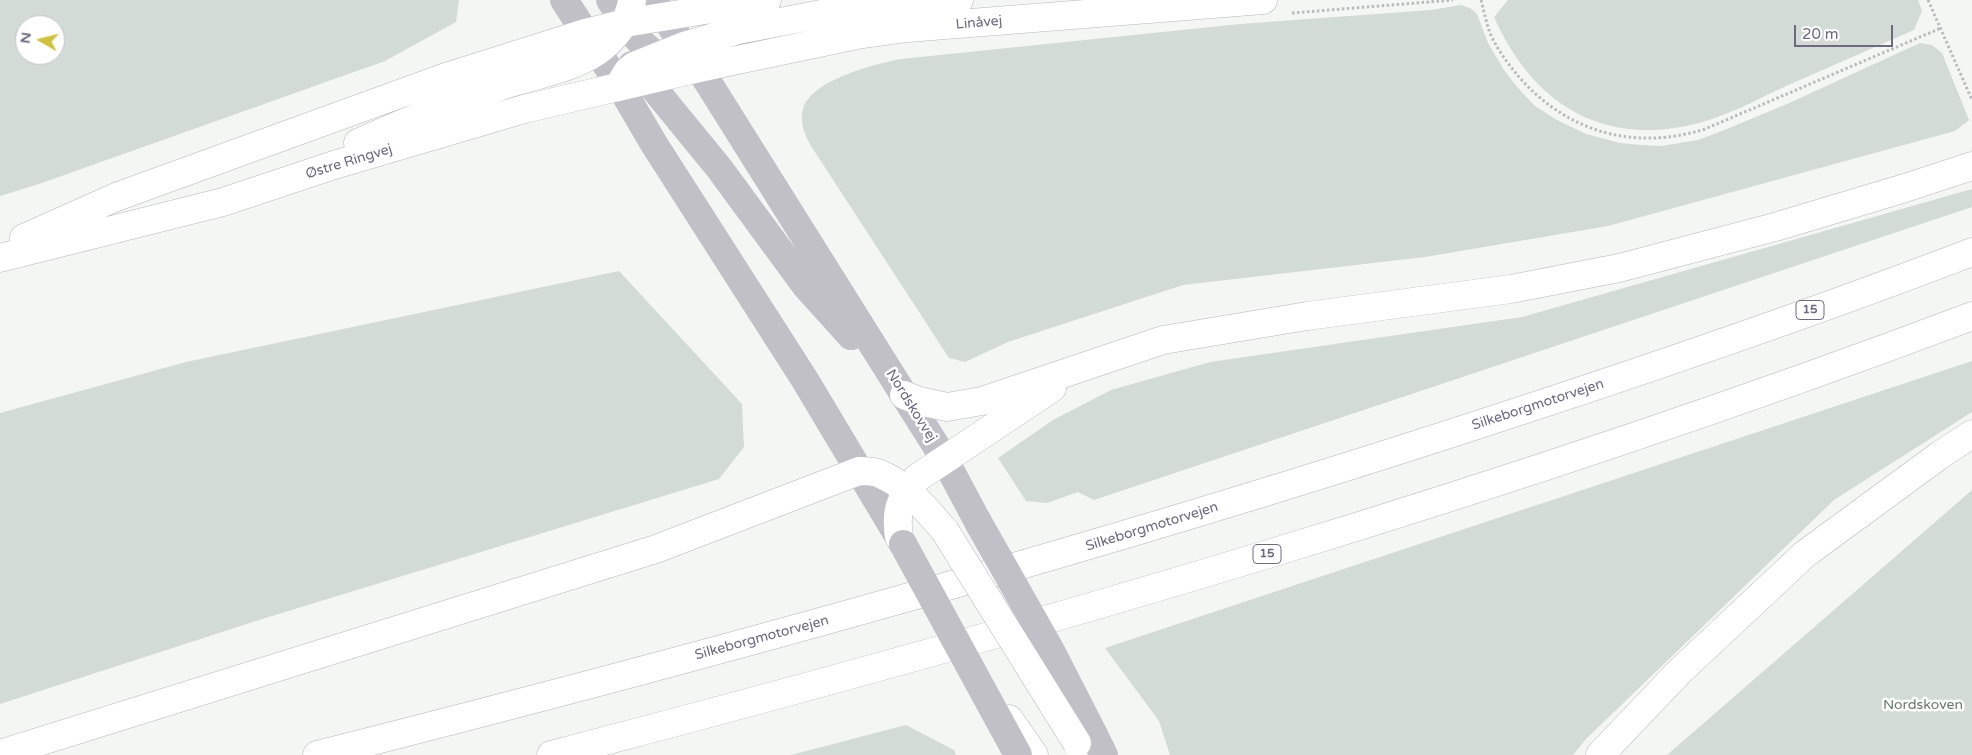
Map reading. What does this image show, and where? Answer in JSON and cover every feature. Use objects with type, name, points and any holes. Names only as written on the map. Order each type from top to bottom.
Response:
[{"type":"main road","points":[[224,202],[402,123],[509,84],[569,66],[628,11],[767,0]]},
{"type":"main road","points":[[691,57],[738,30],[837,11],[959,0]]},
{"type":"main road","name":"Linåvej","points":[[691,57],[907,28],[1263,0]]},
{"type":"main road","points":[[0,249],[116,197],[449,76],[596,42]]},
{"type":"main road","name":"Østre Ringvej","points":[[0,258],[224,202],[334,165],[691,57]]},
{"type":"main road","points":[[904,395],[919,401],[946,407],[982,401],[1163,340],[1307,316],[1511,289],[1619,268],[1775,227],[1972,166]]},
{"type":"main road","name":"Silkeborgmotorvejen","points":[[317,755],[769,637],[1102,542],[1371,460],[1638,372],[1972,252]]},
{"type":"main road","name":"15","points":[[551,755],[798,690],[1107,602],[1382,519],[1671,425],[1972,316]]},
{"type":"main road","points":[[901,540],[896,519],[899,506],[917,478],[1082,368]]},
{"type":"main road","points":[[1600,755],[1680,672],[1805,554],[1940,455],[1972,434]]},
{"type":"main road","points":[[0,754],[656,549],[859,471],[876,472],[907,491],[945,531],[1090,747]]},
{"type":"street","points":[[564,0],[596,42],[640,72],[719,168],[805,285],[904,395]]},
{"type":"street","points":[[610,0],[628,11],[640,42],[640,72],[654,144],[805,380],[901,540],[961,650],[1028,754]]},
{"type":"street","name":"Nordskovvej","points":[[659,8],[944,460],[1051,651],[1090,747]]},
{"type":"path","points":[[1481,0],[1490,34],[1499,50],[1509,66],[1534,94],[1562,116],[1594,129],[1632,138],[1669,138],[1705,129],[1941,28]]},
{"type":"path","points":[[1928,0],[1972,100]]},
{"type":"green space","points":[[0,0],[459,0],[456,22],[385,61],[39,184],[0,196]]},
{"type":"green space","points":[[1508,0],[1918,0],[1922,11],[1914,30],[1730,112],[1709,120],[1673,128],[1639,130],[1608,125],[1580,115],[1554,98],[1531,76],[1511,49],[1494,17]]},
{"type":"green space","points":[[1461,5],[1472,9],[1477,14],[1488,43],[1504,70],[1535,106],[1557,120],[1586,134],[1620,143],[1661,146],[1698,140],[1787,104],[1920,43],[1932,45],[1942,53],[1969,120],[1955,131],[1608,226],[1425,257],[1183,285],[1008,342],[965,362],[949,358],[811,146],[802,124],[803,109],[808,99],[818,90],[845,75],[861,69],[901,59],[1240,24],[1431,10]]},
{"type":"green space","points":[[1972,189],[1972,207],[1094,500],[1078,492],[1047,503],[1026,501],[998,458],[1053,420],[1111,390],[1210,362],[1522,317]]},
{"type":"green space","points":[[619,271],[742,404],[744,447],[719,479],[259,620],[0,704],[0,413],[186,362]]},
{"type":"green space","points":[[1972,361],[1972,412],[1834,500],[1586,739],[1573,755],[1170,755],[1159,721],[1105,648]]},
{"type":"green space","name":"Nordskoven","points":[[1972,490],[1972,755],[1667,755]]},
{"type":"green space","points":[[906,725],[954,750],[956,755],[791,755]]}]
